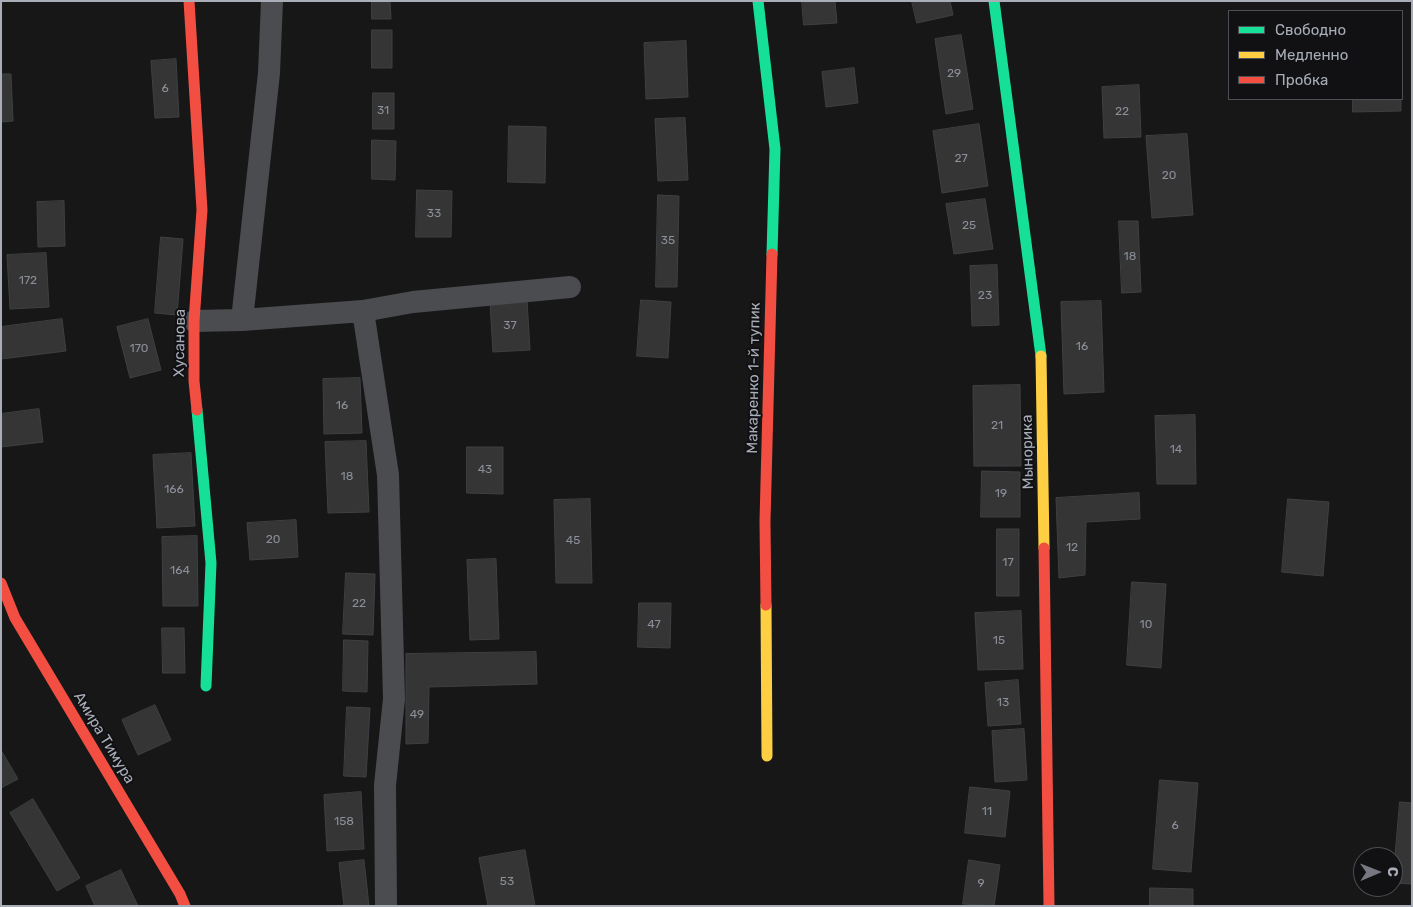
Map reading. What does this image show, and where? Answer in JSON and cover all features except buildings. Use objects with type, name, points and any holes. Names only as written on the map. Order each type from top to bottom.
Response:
[{"type":"street","name":"Хусанова","points":[[189,1],[202,210],[194,321],[194,382],[211,563],[206,686]]},
{"type":"street","points":[[242,320],[269,73],[272,1]]},
{"type":"street","name":"Макаренко 1-й тупик","points":[[758,1],[775,149],[765,521],[767,756]]},
{"type":"street","name":"Мынорика","points":[[994,1],[1042,360],[1049,906]]},
{"type":"street","points":[[194,321],[242,320],[363,311],[413,302],[570,287]]},
{"type":"street","points":[[363,311],[388,475],[394,699],[385,785],[386,906]]},
{"type":"street","name":"Амира Тимура","points":[[1,583],[15,618],[180,894],[185,906]]},
{"type":"traffic: fast","points":[[758,1],[775,149],[772,254]]},
{"type":"traffic: fast","points":[[994,1],[1041,356]]},
{"type":"traffic: fast","points":[[197,410],[211,563],[206,686]]},
{"type":"traffic: slow","points":[[1041,356],[1044,548]]},
{"type":"traffic: slow","points":[[766,605],[767,756]]},
{"type":"traffic: jam","points":[[189,1],[202,210],[194,321],[194,381],[197,410]]},
{"type":"traffic: jam","points":[[766,605],[765,521],[772,254]]},
{"type":"traffic: jam","points":[[1044,548],[1049,906]]},
{"type":"traffic: jam","points":[[1,583],[15,618],[180,894],[185,906]]}]
